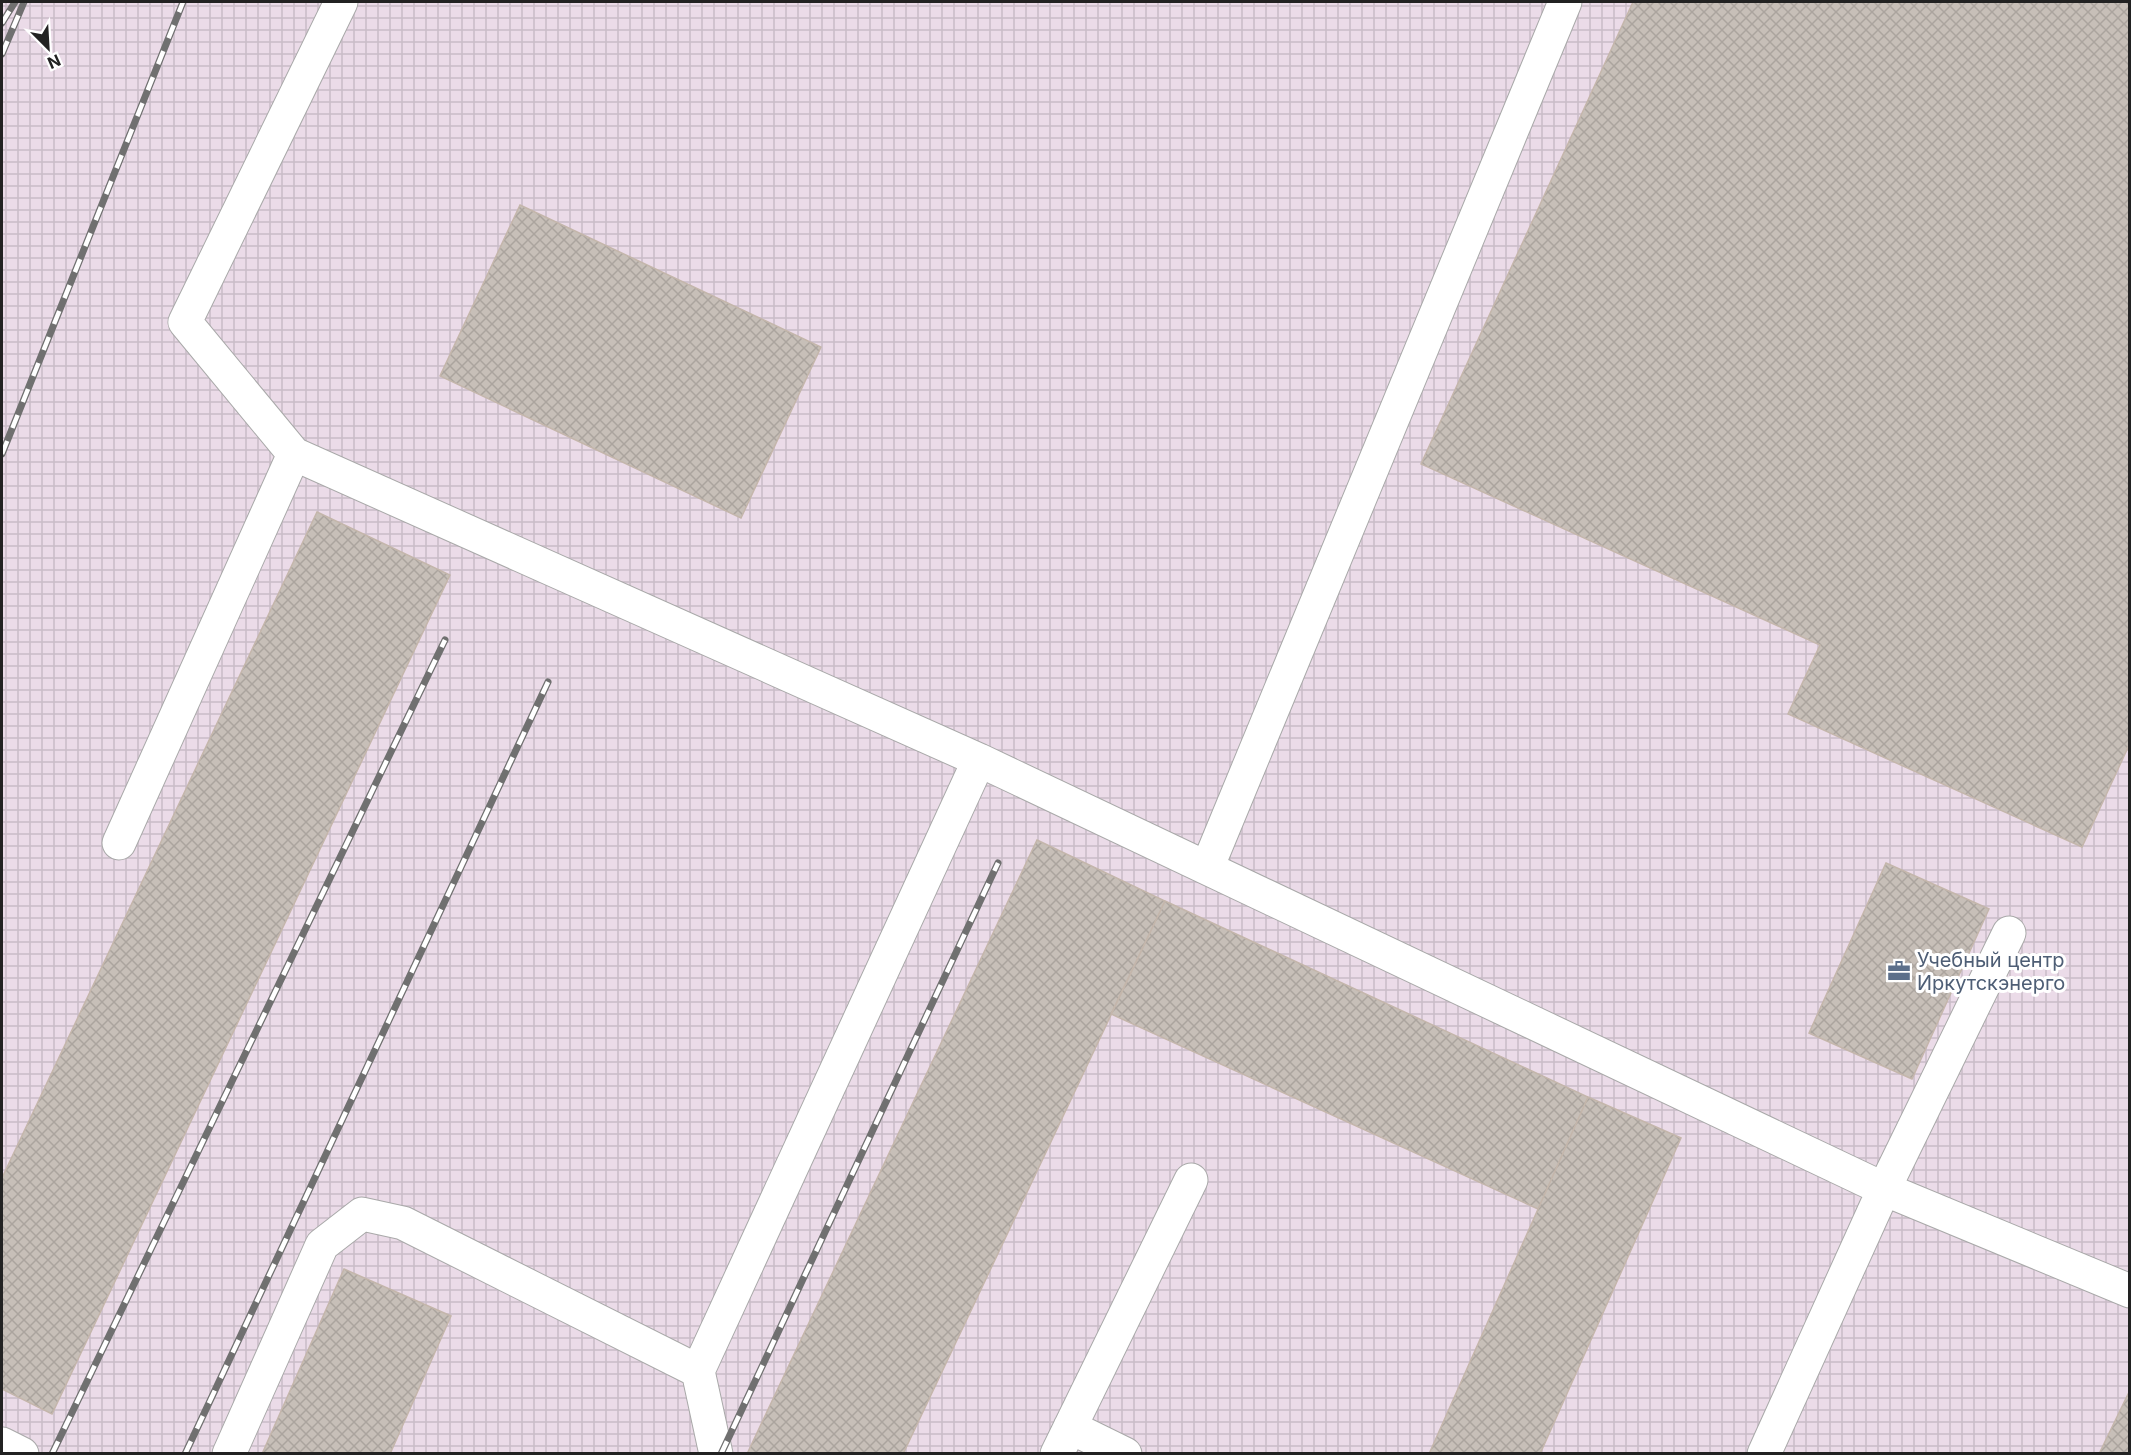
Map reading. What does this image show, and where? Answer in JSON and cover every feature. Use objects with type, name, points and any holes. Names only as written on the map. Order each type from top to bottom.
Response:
[{"type":"lane","points":[[341,2],[185,322],[294,454],[979,760],[1884,1189],[2130,1291]]},
{"type":"lane","points":[[1207,868],[1565,2]]},
{"type":"lane","points":[[119,843],[294,454]]},
{"type":"lane","points":[[716,1454],[698,1371],[979,760]]},
{"type":"lane","points":[[1764,1454],[1884,1189],[2009,933]]},
{"type":"lane","points":[[1125,1454],[1064,1440],[1191,1180]]},
{"type":"lane","points":[[229,1454],[322,1245],[362,1214],[403,1223],[698,1371]]},
{"type":"lane","points":[[2,1444],[22,1454]]},
{"type":"shaded area","points":[[2,2],[2129,2],[2129,1453],[2,1453]]},
{"type":"building","points":[[1633,2],[2130,2],[2130,743],[2082,847],[1788,714],[1820,645],[1421,464]]},
{"type":"building","points":[[520,205],[821,347],[741,518],[440,376]]},
{"type":"building","points":[[317,512],[450,575],[52,1414],[2,1389],[2,1178]]},
{"type":"building","points":[[1037,840],[1165,901],[903,1454],[747,1454]]},
{"type":"building","name":"Учебный центр Иркутскэнерго","points":[[1886,863],[1989,909],[1912,1079],[1809,1033]]},
{"type":"building","points":[[1165,901],[1588,1097],[1538,1209],[1111,1014]]},
{"type":"building","points":[[1588,1097],[1681,1138],[1540,1454],[1429,1454]]},
{"type":"building","points":[[344,1269],[451,1316],[390,1454],[262,1454]]},
{"type":"building","points":[[2130,1390],[2130,1454],[2099,1454]]},
{"type":"railway","points":[[2,23],[15,2]]},
{"type":"railway","points":[[2,54],[24,2]]},
{"type":"railway","points":[[2,454],[183,2]]},
{"type":"railway","points":[[52,1454],[445,640]]},
{"type":"railway","points":[[185,1454],[548,682]]},
{"type":"railway","points":[[721,1454],[998,863]]},
{"type":"place","name":"Учебный центр Иркутскэнерго","points":[[1899,971]]}]
